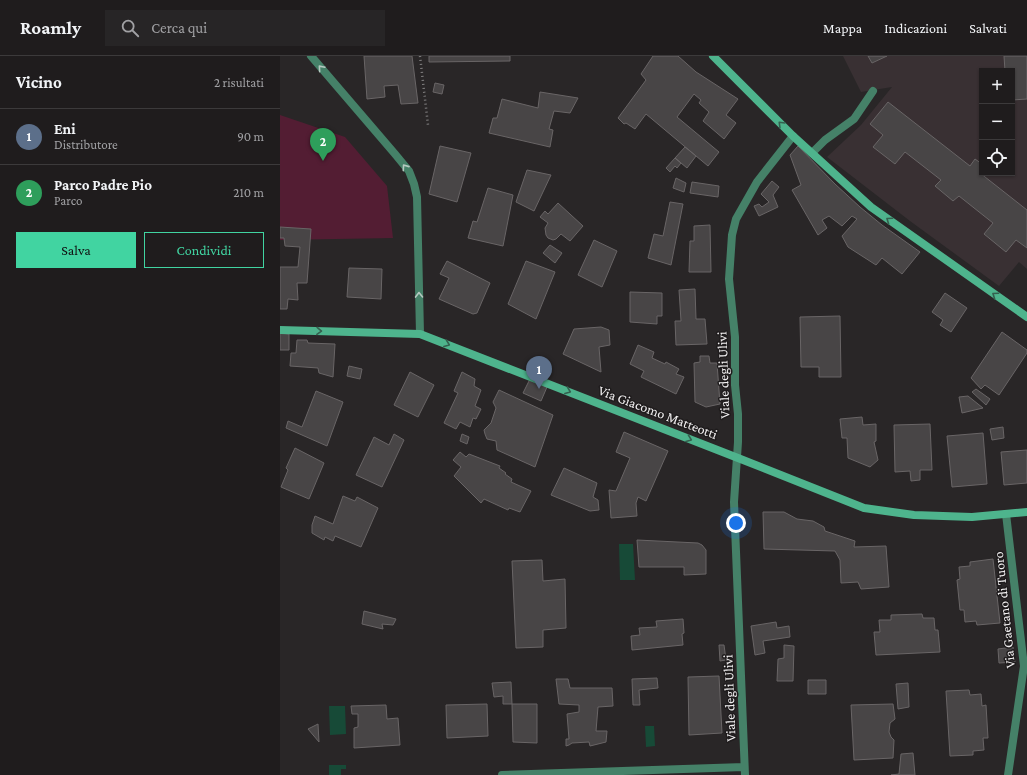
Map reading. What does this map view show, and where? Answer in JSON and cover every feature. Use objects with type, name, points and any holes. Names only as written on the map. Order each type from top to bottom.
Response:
[{"type":"street","points":[[311,56],[409,171],[414,184],[416,197],[420,334]]},
{"type":"street","points":[[713,56],[793,136],[871,207],[1027,317]]},
{"type":"street","points":[[812,153],[825,140],[854,119],[873,91]]},
{"type":"street","name":"Viale degli Ulivi","points":[[744,771],[734,502],[738,458],[738,414],[735,385],[735,337],[729,279],[732,235],[736,219],[757,182],[793,136]]},
{"type":"street","name":"Via Giacomo Matteotti","points":[[280,330],[420,334],[864,508],[914,515],[972,517],[1027,512]]},
{"type":"street","name":"Via Gaetano di Tuoro","points":[[1006,514],[1024,666],[1008,775]]},
{"type":"street","points":[[502,775],[744,771]]},
{"type":"path","points":[[420,56],[428,125]]},
{"type":"shaded area","points":[[843,56],[1027,56],[1027,269],[1019,262],[999,286],[910,221],[827,157],[861,125],[892,87],[861,92]]},
{"type":"shaded area","points":[[280,115],[345,137],[387,186],[393,238],[280,240]]},
{"type":"shaded area","points":[[619,544],[633,544],[635,580],[620,580]]},
{"type":"shaded area","points":[[329,706],[345,706],[346,734],[330,735]]},
{"type":"shaded area","points":[[645,726],[654,726],[655,746],[646,747]]},
{"type":"shaded area","points":[[329,765],[346,765],[346,769],[341,769],[341,775],[329,775]]},
{"type":"building","points":[[364,56],[412,56],[418,103],[401,104],[398,85],[384,86],[385,97],[367,99]]},
{"type":"building","points":[[429,56],[510,56],[510,61],[429,62]]},
{"type":"building","points":[[653,56],[678,56],[696,72],[738,99],[726,115],[736,123],[724,139],[703,121],[709,112],[699,103],[701,100],[694,94],[677,117],[719,152],[708,166],[646,114],[635,129],[626,123],[624,124],[618,118],[646,80],[641,74]]},
{"type":"building","points":[[868,56],[887,56],[872,63]]},
{"type":"building","points":[[1004,56],[1027,56],[1027,99],[1015,100],[1015,68],[1005,68]]},
{"type":"building","points":[[435,83],[444,85],[442,94],[433,92]]},
{"type":"building","points":[[540,92],[578,98],[570,113],[554,111],[549,129],[553,130],[550,147],[489,133],[493,118],[497,118],[502,99],[538,108]]},
{"type":"building","points":[[888,102],[970,166],[975,159],[979,162],[979,176],[984,176],[1027,210],[1027,248],[1016,240],[1006,252],[984,234],[993,223],[959,196],[953,201],[935,186],[941,180],[905,152],[895,164],[873,147],[883,135],[870,124]]},
{"type":"building","points":[[440,146],[471,153],[457,202],[429,194]]},
{"type":"building","points":[[798,146],[860,207],[920,252],[902,274],[882,258],[876,265],[848,247],[842,236],[857,219],[852,216],[842,226],[829,216],[822,220],[827,228],[818,235],[792,190],[801,185],[790,155]]},
{"type":"building","points":[[685,147],[696,156],[687,168],[675,158]]},
{"type":"building","points":[[675,158],[681,163],[677,168],[675,166],[670,172],[666,168]]},
{"type":"building","points":[[527,170],[551,175],[534,211],[516,202]]},
{"type":"building","points":[[676,178],[686,183],[684,192],[673,188]]},
{"type":"building","points":[[772,181],[779,187],[773,195],[778,207],[759,216],[754,206],[759,204],[762,207],[769,202],[761,194]]},
{"type":"building","points":[[692,182],[719,186],[718,197],[690,193]]},
{"type":"building","points":[[488,188],[513,195],[503,246],[468,238],[473,221],[477,222]]},
{"type":"building","points":[[670,202],[683,204],[671,265],[648,258],[654,234],[663,236]]},
{"type":"building","points":[[558,203],[583,226],[570,241],[561,234],[553,240],[548,238],[545,228],[548,223],[540,217],[545,211],[548,214]]},
{"type":"building","points":[[710,225],[711,272],[689,272],[690,241],[694,241],[694,226]]},
{"type":"building","points":[[280,227],[311,229],[307,283],[297,283],[298,300],[288,299],[287,309],[280,309],[280,267],[298,267],[300,247],[285,246],[284,238],[280,238]]},
{"type":"building","points":[[594,240],[617,251],[602,287],[578,275]]},
{"type":"building","points":[[550,245],[562,253],[555,263],[543,253]]},
{"type":"building","points":[[447,261],[490,283],[477,313],[473,314],[439,299],[449,278],[440,274]]},
{"type":"building","points":[[526,261],[555,272],[536,319],[508,304]]},
{"type":"building","points":[[349,268],[382,269],[381,299],[347,297]]},
{"type":"building","points":[[695,289],[696,319],[705,319],[707,344],[676,345],[675,321],[681,321],[679,290]]},
{"type":"building","points":[[630,292],[662,293],[662,316],[657,316],[657,324],[630,322]]},
{"type":"building","points":[[945,293],[967,308],[951,332],[940,325],[943,320],[932,312]]},
{"type":"building","points":[[840,316],[841,377],[819,377],[819,367],[801,367],[800,317]]},
{"type":"building","points":[[601,327],[609,330],[610,345],[599,347],[601,372],[563,354],[574,329]]},
{"type":"building","points":[[1002,332],[1027,350],[1027,353],[999,395],[985,385],[981,389],[971,378]]},
{"type":"building","points":[[280,333],[289,334],[289,350],[280,350]]},
{"type":"building","points":[[297,340],[307,340],[308,343],[335,344],[333,377],[319,373],[318,368],[290,366],[291,353],[296,353]]},
{"type":"building","points":[[638,345],[654,352],[652,358],[665,364],[666,362],[679,369],[676,374],[684,377],[676,394],[641,377],[644,371],[630,364]]},
{"type":"building","points":[[700,356],[709,356],[710,363],[717,363],[720,404],[706,407],[695,402],[694,363],[700,362]]},
{"type":"building","points":[[349,366],[362,369],[360,379],[347,376]]},
{"type":"building","points":[[410,372],[434,385],[418,417],[394,405]]},
{"type":"building","points":[[462,372],[475,379],[474,386],[481,390],[475,406],[481,409],[476,419],[473,418],[470,427],[460,422],[456,429],[444,423],[458,393],[454,391]]},
{"type":"building","points":[[530,379],[547,387],[541,401],[523,393]]},
{"type":"building","points":[[976,389],[990,399],[986,405],[972,392]]},
{"type":"building","points":[[499,390],[553,415],[535,467],[497,450],[496,441],[487,439],[484,430],[491,423],[496,408],[493,402]]},
{"type":"building","points":[[316,391],[343,402],[327,446],[286,428],[288,421],[302,427]]},
{"type":"building","points":[[968,396],[983,408],[962,413],[959,397]]},
{"type":"building","points":[[862,417],[863,425],[876,424],[876,441],[874,442],[878,460],[870,467],[848,458],[847,438],[842,438],[840,419]]},
{"type":"building","points":[[930,424],[932,470],[920,470],[920,480],[911,481],[910,471],[895,472],[894,425]]},
{"type":"building","points":[[1003,427],[1004,438],[992,440],[990,429]]},
{"type":"building","points":[[624,432],[668,451],[646,501],[638,497],[636,503],[637,516],[611,518],[609,490],[616,491],[630,458],[616,452]]},
{"type":"building","points":[[983,433],[987,484],[952,487],[947,436]]},
{"type":"building","points":[[394,434],[404,440],[382,487],[356,475],[374,437],[389,445]]},
{"type":"building","points":[[462,434],[469,437],[467,444],[460,441]]},
{"type":"building","points":[[295,448],[324,463],[309,499],[281,487],[288,470],[286,468]]},
{"type":"building","points":[[1027,450],[1027,483],[1004,485],[1001,452]]},
{"type":"building","points":[[460,452],[466,457],[469,454],[500,466],[499,468],[512,479],[511,482],[531,491],[520,512],[509,508],[508,510],[484,499],[481,503],[454,476],[461,467],[453,460]]},
{"type":"building","points":[[564,468],[597,483],[593,497],[598,500],[599,510],[590,511],[551,495]]},
{"type":"building","points":[[343,496],[355,501],[357,497],[378,508],[361,547],[335,536],[333,541],[325,537],[324,540],[312,533],[312,525],[315,516],[333,524]]},
{"type":"building","points":[[763,512],[784,512],[797,519],[813,521],[824,527],[825,531],[855,541],[854,547],[886,546],[889,587],[861,589],[858,582],[841,583],[840,560],[835,551],[764,549]]},
{"type":"building","points":[[637,540],[698,543],[706,550],[706,574],[684,575],[684,567],[639,567]]},
{"type":"building","points":[[993,559],[1000,623],[977,625],[976,621],[965,622],[964,610],[960,610],[957,580],[960,579],[959,567],[970,566],[970,562]]},
{"type":"building","points":[[542,560],[543,581],[565,579],[566,628],[543,630],[543,647],[516,648],[512,561]]},
{"type":"building","points":[[364,611],[396,619],[393,625],[382,624],[383,629],[362,624]]},
{"type":"building","points":[[922,614],[923,618],[934,618],[935,630],[938,630],[940,652],[876,655],[874,632],[880,632],[879,620],[891,620],[891,615]]},
{"type":"building","points":[[683,619],[683,645],[632,650],[631,636],[640,635],[639,628],[657,627],[656,621]]},
{"type":"building","points":[[776,622],[777,628],[789,626],[790,637],[763,641],[765,653],[755,655],[751,626]]},
{"type":"building","points":[[719,645],[724,645],[726,660],[720,661]]},
{"type":"building","points":[[784,645],[794,646],[793,681],[777,681],[778,659],[784,658]]},
{"type":"building","points":[[1013,647],[1015,662],[999,663],[998,649]]},
{"type":"building","points":[[719,676],[722,733],[689,735],[688,677]]},
{"type":"building","points":[[657,678],[658,688],[639,690],[640,705],[633,705],[632,679]]},
{"type":"building","points":[[556,679],[568,679],[570,688],[612,688],[613,706],[598,707],[596,731],[607,731],[606,742],[590,746],[589,742],[572,743],[566,746],[566,739],[569,739],[567,714],[579,712],[579,705],[559,704]]},
{"type":"building","points":[[808,680],[826,680],[826,694],[808,694]]},
{"type":"building","points":[[511,682],[512,704],[503,704],[503,696],[494,697],[492,683]]},
{"type":"building","points":[[908,683],[909,707],[898,709],[896,684]]},
{"type":"building","points":[[969,690],[970,695],[981,694],[982,706],[986,705],[988,738],[983,738],[984,750],[973,751],[973,755],[950,756],[946,691]]},
{"type":"building","points":[[487,704],[488,736],[447,738],[446,705]]},
{"type":"building","points":[[512,704],[537,704],[537,743],[513,742]]},
{"type":"building","points":[[893,704],[895,719],[890,723],[889,732],[894,740],[893,758],[854,760],[851,705]]},
{"type":"building","points":[[386,705],[387,719],[398,718],[400,745],[354,748],[354,728],[358,727],[358,714],[352,714],[351,706]]},
{"type":"building","points":[[318,724],[319,742],[308,729]]},
{"type":"building","points":[[913,753],[915,775],[891,775],[899,774],[901,754]]},
{"type":"place","name":"Parco Padre Pio","points":[[323,161]]},
{"type":"place","name":"Eni","points":[[539,389]]}]
